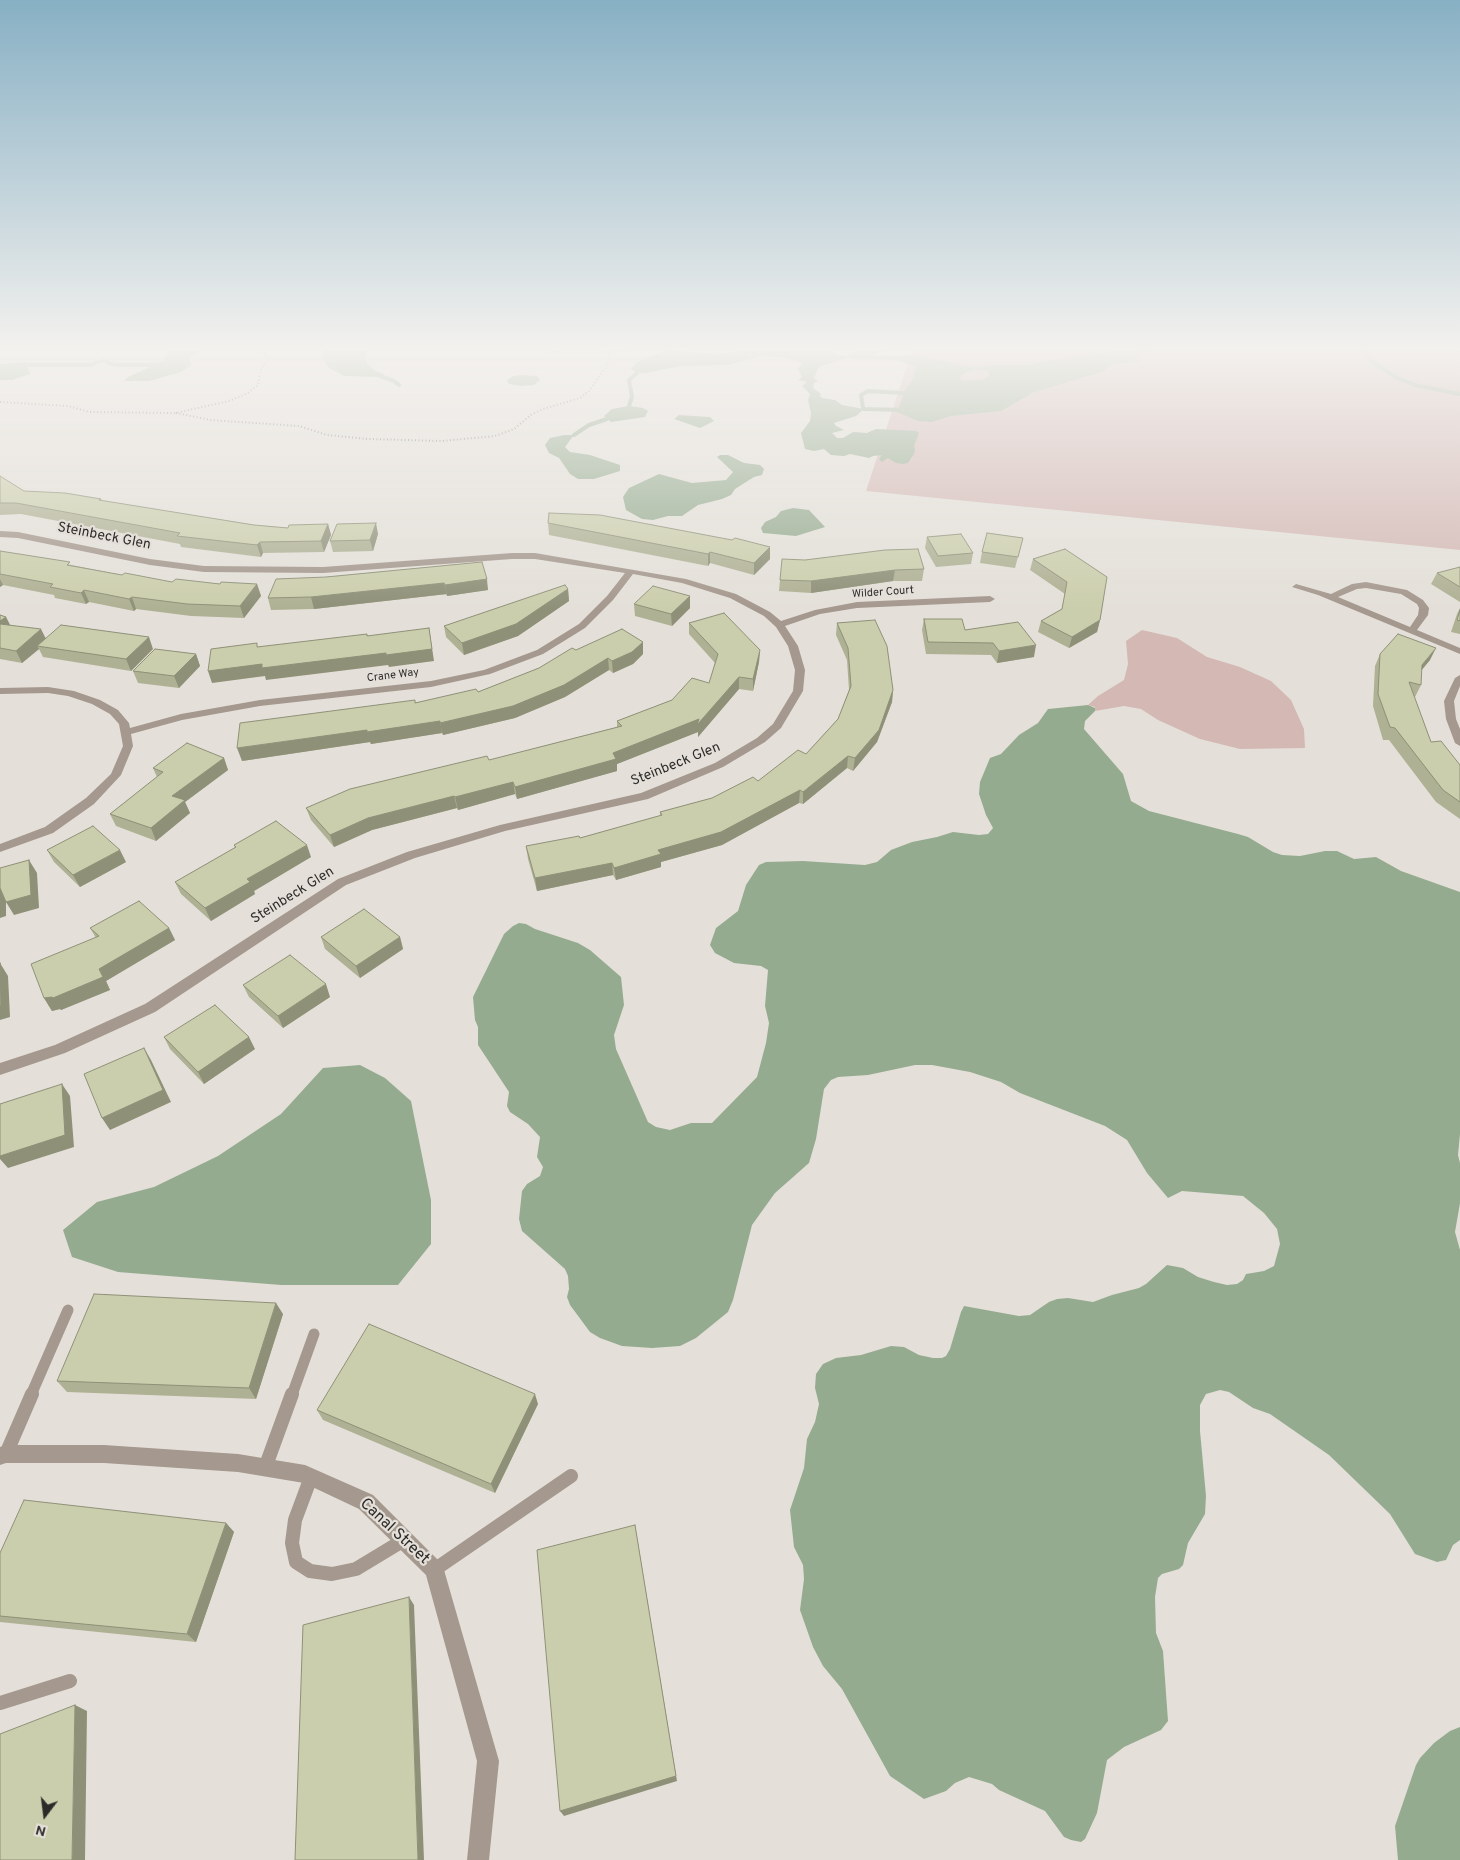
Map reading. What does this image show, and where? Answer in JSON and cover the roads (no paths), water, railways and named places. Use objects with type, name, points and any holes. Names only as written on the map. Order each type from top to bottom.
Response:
[{"type":"street","name":"Steinbeck Glen","points":[[0,534],[18,535],[150,562],[204,569],[323,570],[489,556],[535,556],[630,572],[714,589],[750,605],[779,625],[793,646],[800,670],[798,691],[777,726],[761,740],[720,766],[644,796],[504,828],[411,855],[342,882],[150,1008],[60,1049],[0,1069]]},
{"type":"street","name":"Crane Way","points":[[127,732],[181,718],[260,703],[431,684],[487,672],[540,652],[582,626],[610,598],[630,572]]},
{"type":"street","points":[[1331,597],[1355,586],[1366,584],[1404,592],[1420,602],[1424,608],[1423,615],[1412,631]]},
{"type":"street","points":[[1296,586],[1331,597],[1460,651]]},
{"type":"street","name":"Wilder Court","points":[[779,625],[818,612],[858,605],[990,600]]},
{"type":"street","points":[[1460,678],[1449,701],[1450,719],[1460,743]]},
{"type":"street","points":[[0,691],[48,690],[70,693],[96,702],[114,712],[124,723],[128,746],[116,774],[90,801],[49,830],[0,848]]},
{"type":"street","name":"Canal Street","points":[[3,1455],[104,1454],[238,1463],[311,1477],[366,1502],[434,1570],[488,1761],[478,1860]]},
{"type":"lane","points":[[3,1455],[68,1310]]},
{"type":"lane","points":[[265,1468],[314,1334]]},
{"type":"lane","points":[[434,1570],[571,1476]]},
{"type":"lane","points":[[311,1477],[294,1520],[292,1543],[296,1562],[310,1571],[332,1574],[356,1569],[404,1540]]},
{"type":"lane","points":[[0,1703],[70,1681]]}]
